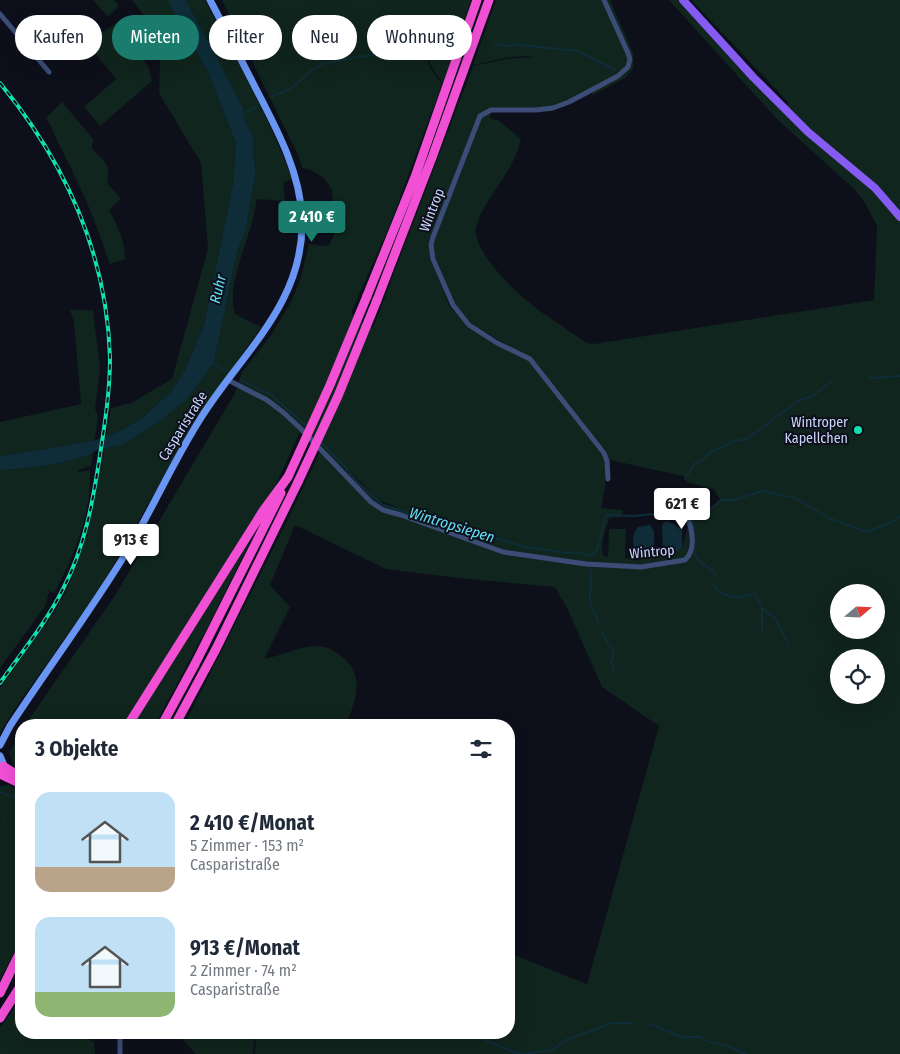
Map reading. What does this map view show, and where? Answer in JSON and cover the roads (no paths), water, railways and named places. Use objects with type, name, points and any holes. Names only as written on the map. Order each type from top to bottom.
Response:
[{"type":"highway","points":[[165,719],[261,536],[330,385],[415,177],[477,0]]},
{"type":"highway","points":[[178,719],[216,650],[338,396],[433,155],[489,0]]},
{"type":"highway","points":[[132,719],[263,511],[288,477]]},
{"type":"highway","points":[[1,771],[15,775]]},
{"type":"highway","points":[[1,771],[15,780]]},
{"type":"highway","points":[[0,993],[15,962]]},
{"type":"highway","points":[[0,999],[15,974]]},
{"type":"highway","points":[[0,1018],[15,996]]},
{"type":"main road","name":"Casparistraße","points":[[0,745],[10,726],[127,551],[190,435],[228,380],[264,333],[277,313],[292,282],[300,250],[302,218],[292,168],[263,102],[210,0]]},
{"type":"main road","points":[[683,0],[753,77],[817,141],[875,188],[900,217]]},
{"type":"main road","points":[[0,756],[1,771]]},
{"type":"street","name":"Wintrop","points":[[604,0],[628,53],[630,59],[628,67],[618,76],[593,91],[552,108],[491,110],[480,116],[433,237],[431,250],[433,259],[456,309],[474,329],[497,344],[533,362],[604,453],[607,460],[608,479]]},
{"type":"street","points":[[0,14],[49,72]]},
{"type":"street","name":"Wintrop","points":[[228,380],[267,400],[284,414],[377,507],[503,552],[586,564],[641,567],[685,560],[689,556],[692,531],[690,521],[682,504]]},
{"type":"street","points":[[120,1039],[120,1054]]},
{"type":"water","points":[[167,0],[186,0],[194,15],[176,15]]},
{"type":"water","points":[[199,25],[209,44],[209,60],[218,60],[243,108],[246,123],[253,135],[256,171],[246,229],[237,252],[214,362],[187,399],[156,424],[122,445],[104,449],[106,436],[118,432],[142,418],[171,392],[186,368],[204,325],[233,184],[236,144],[208,72],[199,56]]},
{"type":"water","points":[[94,440],[92,454],[81,458],[47,465],[0,470],[0,456]]},
{"type":"water","points":[[668,521],[682,529],[682,548],[673,555],[663,556],[662,526],[664,522]]},
{"type":"water","points":[[650,525],[654,531],[654,555],[639,560],[635,559],[634,533],[638,527]]},
{"type":"waterway","points":[[495,44],[510,46],[514,44],[578,51],[615,70]]},
{"type":"waterway","points":[[272,97],[293,87],[312,70],[322,64],[367,56]]},
{"type":"waterway","points":[[242,114],[256,107]]},
{"type":"waterway","points":[[213,363],[226,371]]},
{"type":"waterway","points":[[869,378],[900,376]]},
{"type":"waterway","name":"Wintropsiepen","points":[[241,380],[270,394],[308,427]]},
{"type":"waterway","points":[[685,479],[695,463],[701,461],[712,451],[726,446],[730,442],[747,439],[796,402],[814,395],[833,380]]},
{"type":"waterway","name":"Ruhr","points":[[82,450],[118,438]]},
{"type":"waterway","name":"Wintropsiepen","points":[[321,442],[357,482],[383,505],[525,547],[568,553],[595,554],[607,515],[634,516],[682,511]]},
{"type":"waterway","name":"Wintropsiepen","points":[[688,489],[686,505],[693,518],[694,532]]},
{"type":"waterway","name":"Wintropsiepen","points":[[688,508],[706,513],[721,500],[734,500],[762,491],[795,498],[829,518],[867,532],[892,522],[900,516]]},
{"type":"waterway","points":[[694,547],[698,559],[714,571],[716,576]]},
{"type":"waterway","points":[[591,570],[590,602],[598,622]]},
{"type":"waterway","points":[[714,585],[719,591],[729,596],[743,597],[754,594],[762,608],[775,618],[789,645]]},
{"type":"waterway","points":[[762,608],[762,630]]},
{"type":"waterway","points":[[602,632],[614,653],[611,663],[614,671]]},
{"type":"waterway","points":[[0,792],[15,798]]},
{"type":"waterway","points":[[482,1039],[522,1054],[552,1050],[566,1040],[612,1023],[632,1023]]},
{"type":"waterway","points":[[650,1024],[682,1037],[701,1037],[709,1042],[727,1046],[746,1054]]},
{"type":"railway","points":[[0,83],[44,145],[63,177],[78,211],[91,246],[101,282],[110,358],[107,406],[91,507],[83,540],[71,573],[49,614],[0,683]]},
{"type":"place","name":"Wintroper Kapellchen","points":[[858,430]]}]
